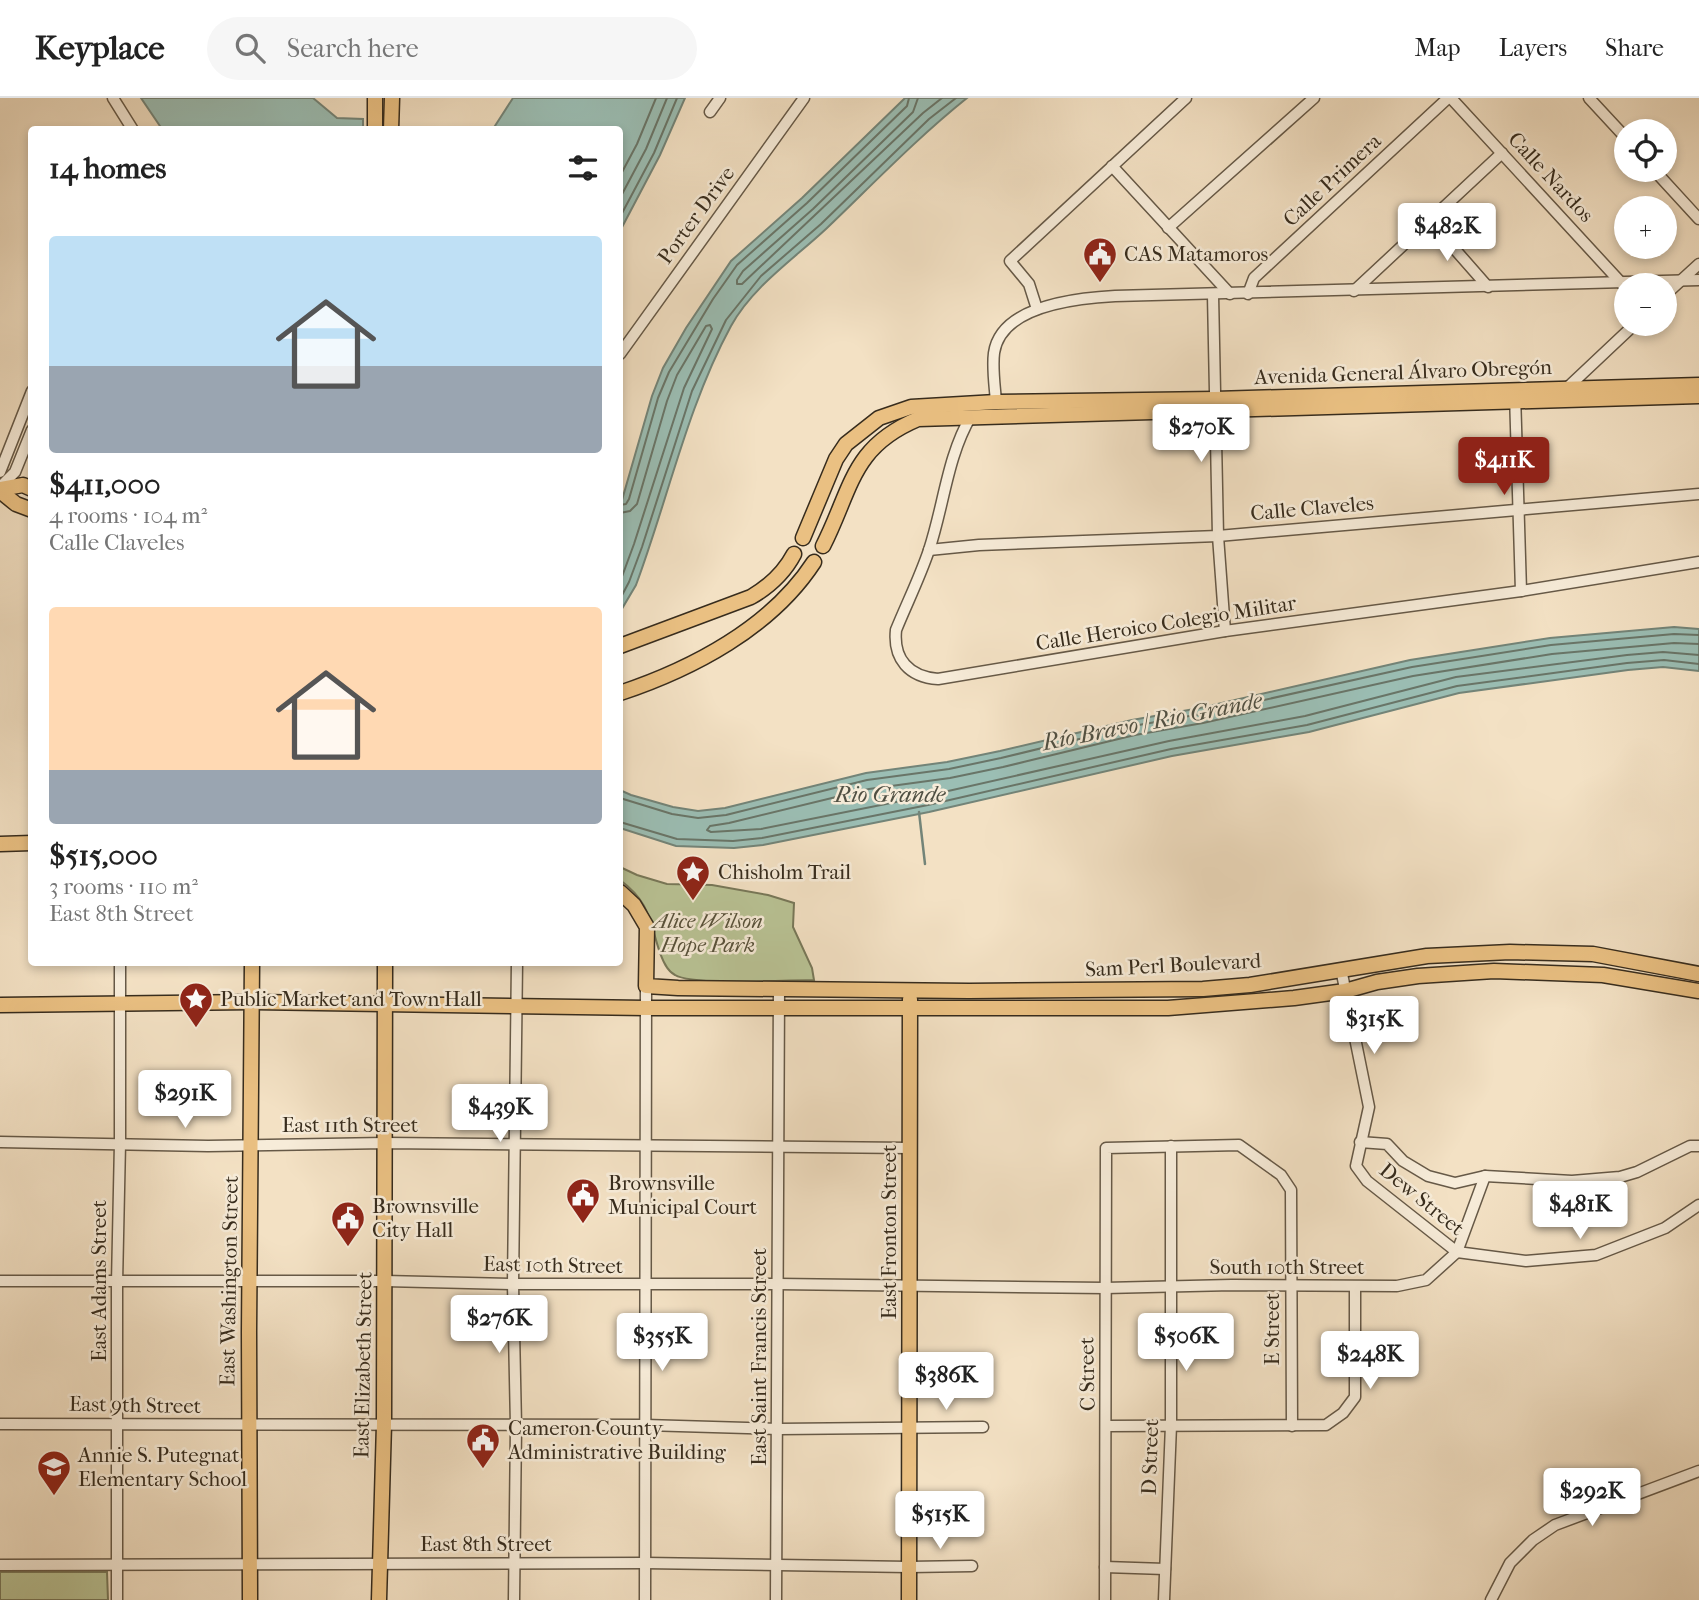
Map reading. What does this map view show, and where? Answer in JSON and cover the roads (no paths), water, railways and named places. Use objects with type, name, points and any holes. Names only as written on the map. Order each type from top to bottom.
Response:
[{"type":"main road","points":[[375,98],[375,126]]},
{"type":"main road","points":[[391,126],[392,98]]},
{"type":"main road","name":"Avenida General Álvaro Obregón","points":[[1515,396],[1566,388],[1699,385]]},
{"type":"main road","name":"Avenida General Álvaro Obregón","points":[[823,546],[850,480],[862,460],[873,447],[906,424],[919,419],[1074,407],[1515,396],[1699,396]]},
{"type":"main road","name":"Avenida General Álvaro Obregón","points":[[803,538],[836,459],[846,444],[867,426],[892,412],[911,407],[996,402],[1074,407]]},
{"type":"main road","points":[[0,489],[23,485],[28,487]]},
{"type":"main road","points":[[0,489],[16,504],[28,508]]},
{"type":"main road","points":[[623,645],[751,597],[768,587],[780,575],[794,554]]},
{"type":"main road","points":[[623,692],[663,677],[734,638],[789,596],[814,562]]},
{"type":"main road","points":[[0,844],[28,843]]},
{"type":"main road","points":[[623,895],[634,905],[647,927],[646,986]]},
{"type":"main road","points":[[1521,971],[1523,953]]},
{"type":"main road","name":"Sam Perl Boulevard","points":[[646,986],[910,990],[1203,989],[1250,985],[1427,956],[1523,953],[1593,954],[1699,974]]},
{"type":"main road","name":"East Washington Street","points":[[250,1600],[248,1424],[252,966]]},
{"type":"main road","name":"East Elizabeth Street","points":[[379,1600],[384,1424],[385,966]]},
{"type":"main road","name":"Sam Perl Boulevard","points":[[0,1005],[252,1002],[646,1008],[1168,1009],[1345,991],[1377,982],[1418,976],[1521,971],[1603,975],[1699,991]]},
{"type":"main road","name":"East Fronton Street","points":[[909,1600],[910,990]]},
{"type":"street","points":[[113,98],[130,126]]},
{"type":"street","points":[[710,112],[720,98]]},
{"type":"street","name":"Porter Drive","points":[[623,350],[804,98]]},
{"type":"street","points":[[1037,309],[1029,284],[1010,261],[1186,98]]},
{"type":"street","points":[[1168,228],[1314,98]]},
{"type":"street","name":"Calle Nardos","points":[[1450,98],[1614,275]]},
{"type":"street","name":"Calle Primera","points":[[1248,294],[1254,278],[1450,98]]},
{"type":"street","points":[[1589,98],[1614,125]]},
{"type":"street","points":[[1354,291],[1502,153]]},
{"type":"street","points":[[1112,166],[1230,294]]},
{"type":"street","points":[[1665,182],[1699,219]]},
{"type":"street","points":[[1430,221],[1488,287]]},
{"type":"street","points":[[1677,284],[1699,264]]},
{"type":"street","points":[[1677,281],[1699,280]]},
{"type":"street","points":[[996,402],[994,353],[997,345],[1011,326],[1037,309],[1056,302],[1085,298],[1614,286]]},
{"type":"street","points":[[1213,295],[1219,536],[1225,631]]},
{"type":"street","points":[[1566,388],[1622,336]]},
{"type":"street","points":[[1515,396],[1521,591]]},
{"type":"street","points":[[0,472],[28,401]]},
{"type":"street","name":"Calle Heroico Colegio Militar","points":[[971,416],[954,454],[929,550],[896,630],[894,643],[899,658],[911,672],[924,678],[938,679],[1225,631],[1521,591],[1699,562]]},
{"type":"street","points":[[0,489],[15,472],[28,440]]},
{"type":"street","name":"Calle Claveles","points":[[929,550],[979,545],[1219,536],[1699,494]]},
{"type":"street","name":"East Adams Street","points":[[117,1600],[120,966]]},
{"type":"street","points":[[514,1600],[516,1426],[513,1284],[517,966]]},
{"type":"street","name":"Dew Street","points":[[1341,969],[1368,1107],[1356,1166],[1367,1181],[1458,1252],[1526,1261],[1596,1255],[1665,1228],[1699,1205]]},
{"type":"street","points":[[645,1600],[646,986]]},
{"type":"street","name":"East Saint Francis Street","points":[[776,1600],[779,1429],[779,989]]},
{"type":"street","name":"East 11th Street","points":[[0,1142],[910,1148]]},
{"type":"street","points":[[1360,1142],[1387,1144],[1403,1161],[1428,1176],[1455,1183],[1485,1176],[1600,1180],[1637,1172],[1690,1146],[1699,1146]]},
{"type":"street","name":"E Street","points":[[1171,1146],[1239,1145],[1281,1175],[1291,1190],[1292,1426]]},
{"type":"street","name":"C Street","points":[[1105,1600],[1106,1148],[1171,1146]]},
{"type":"street","name":"D Street","points":[[1164,1600],[1171,1425],[1171,1146]]},
{"type":"street","points":[[1458,1252],[1485,1176]]},
{"type":"street","name":"South 10th Street","points":[[1105,1288],[1397,1286],[1426,1280],[1458,1252]]},
{"type":"street","name":"East 10th Street","points":[[0,1281],[385,1281],[1105,1288]]},
{"type":"street","points":[[1107,1426],[1326,1425],[1343,1413],[1355,1397],[1355,1287]]},
{"type":"street","name":"East 9th Street","points":[[0,1424],[645,1425],[779,1429],[983,1427]]},
{"type":"street","points":[[1491,1600],[1510,1563],[1533,1540],[1555,1525],[1699,1471]]},
{"type":"street","name":"East 8th Street","points":[[0,1565],[250,1562],[971,1566]]},
{"type":"street","points":[[1105,1567],[1165,1569]]},
{"type":"water","points":[[141,98],[313,98],[337,118],[363,119],[363,126],[160,126]]},
{"type":"water","points":[[513,98],[685,98],[660,155],[623,225],[623,126],[495,126]]},
{"type":"water","points":[[905,98],[967,98],[775,274],[740,312],[702,389],[636,585],[623,607],[623,497],[652,396],[663,368],[731,261],[802,198]]},
{"type":"water","name":"Rio Grande","points":[[1674,627],[1699,629],[1699,671],[1663,667],[1628,670],[1459,693],[1309,732],[1172,756],[929,812],[763,845],[734,848],[676,846],[623,829],[623,791],[673,807],[698,811],[725,808],[866,773],[947,762],[1000,751],[1410,660],[1550,638]]},
{"type":"waterway","points":[[919,812],[925,864]]},
{"type":"place","name":"CAS Matamoros","points":[[1100,284]]},
{"type":"place","name":"Chisholm Trail","points":[[693,902]]},
{"type":"place","name":"Public Market and Town Hall","points":[[196,1029]]},
{"type":"place","name":"Brownsville Municipal Court","points":[[583,1225]]},
{"type":"place","name":"Brownsville City Hall","points":[[348,1248]]},
{"type":"place","name":"Cameron County Administrative Building","points":[[483,1470]]},
{"type":"place","name":"Annie S. Putegnat Elementary School","points":[[54,1497]]},
{"type":"water label","name":"Río Bravo / Rio Grande","points":[[1152,721]]},
{"type":"park label","name":"Alice Wilson Hope Park","points":[[708,933]]}]
